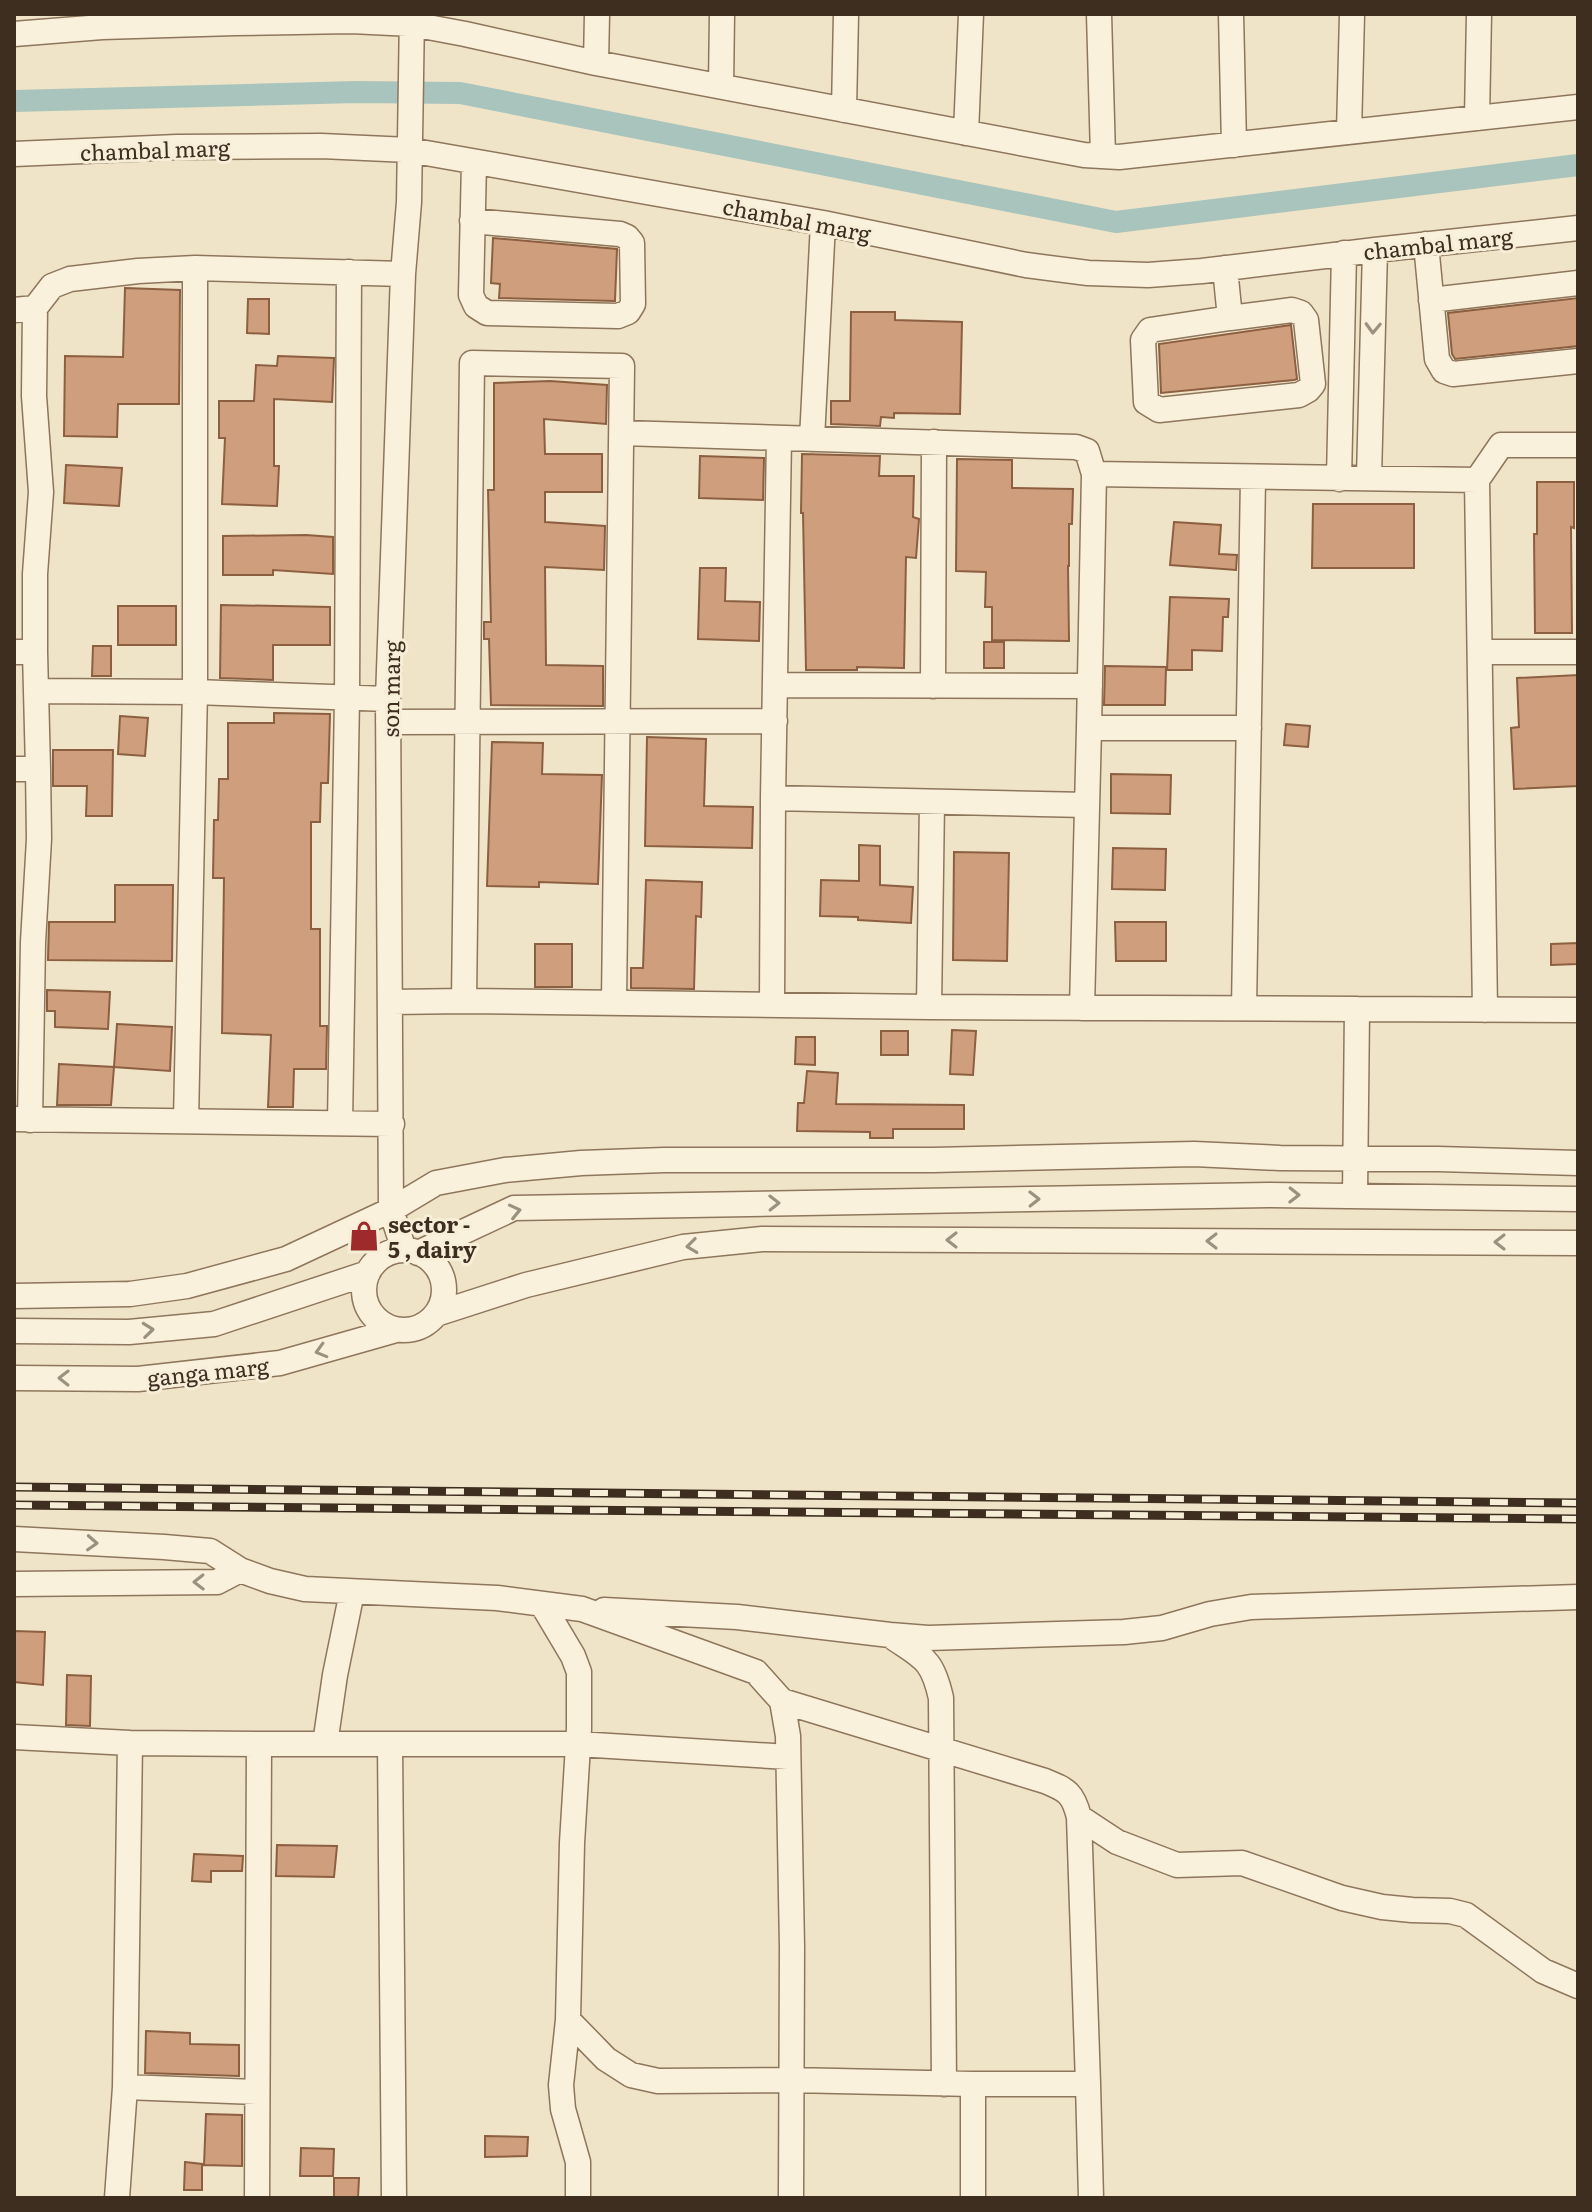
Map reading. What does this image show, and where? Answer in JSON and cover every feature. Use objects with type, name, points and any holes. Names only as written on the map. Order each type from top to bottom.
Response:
[{"type":"street","points":[[596,63],[597,14]]},
{"type":"street","points":[[721,86],[722,14]]},
{"type":"street","points":[[844,110],[846,14]]},
{"type":"street","points":[[966,133],[971,14]]},
{"type":"street","points":[[1099,14],[1103,156]]},
{"type":"street","points":[[1231,14],[1234,145]]},
{"type":"street","points":[[1349,132],[1352,14]]},
{"type":"street","points":[[1477,118],[1479,14]]},
{"type":"street","points":[[14,34],[102,21],[351,18],[411,27],[465,24],[596,63],[1084,155],[1119,157],[1578,107]]},
{"type":"street","name":"son marg","points":[[411,27],[409,202],[403,274],[388,711],[391,1210],[411,1252]]},
{"type":"street","name":"chambal marg","points":[[14,154],[177,147],[321,146],[410,138],[474,162],[823,223],[1026,265],[1088,273],[1148,275],[1225,268],[1578,228]]},
{"type":"street","points":[[472,221],[627,237],[632,243],[633,304],[628,312],[618,316],[487,313],[476,306],[471,295],[472,221],[474,162]]},
{"type":"street","points":[[812,439],[823,223]]},
{"type":"street","points":[[1426,244],[1437,359],[1444,371],[1453,374],[1578,361]]},
{"type":"street","points":[[1369,477],[1375,250]]},
{"type":"street","points":[[1339,479],[1344,253]]},
{"type":"street","points":[[392,1124],[22,1120],[39,839],[26,769],[36,691],[25,652],[41,492],[25,309],[52,286],[70,279],[138,271],[195,268],[403,274]]},
{"type":"street","points":[[186,1121],[195,692],[195,268]]},
{"type":"street","points":[[1225,268],[1230,318]]},
{"type":"street","points":[[340,1123],[347,697],[349,272]]},
{"type":"street","points":[[1431,300],[1578,283]]},
{"type":"street","points":[[1292,310],[1301,313],[1306,320],[1313,384],[1308,390],[1299,395],[1159,410],[1146,402],[1143,340],[1150,330],[1230,318],[1292,310]]},
{"type":"street","points":[[464,1001],[472,363],[622,366],[614,1002]]},
{"type":"street","points":[[622,433],[1076,447],[1087,451],[1094,474],[1082,1008]]},
{"type":"street","points":[[772,1003],[779,438]]},
{"type":"street","points":[[933,686],[934,442]]},
{"type":"street","points":[[1485,1010],[1477,480],[1501,445],[1578,445]]},
{"type":"street","points":[[1094,474],[1477,480]]},
{"type":"street","points":[[1244,1008],[1253,478]]},
{"type":"street","points":[[1480,652],[1578,652]]},
{"type":"street","points":[[775,685],[1090,686]]},
{"type":"street","points":[[36,691],[347,697],[388,711],[467,721],[775,721]]},
{"type":"street","points":[[1089,728],[1249,728]]},
{"type":"street","points":[[773,798],[1087,805]]},
{"type":"street","points":[[929,1007],[932,802]]},
{"type":"street","points":[[391,1002],[1578,1010]]},
{"type":"street","points":[[1355,1196],[1357,1009]]},
{"type":"street","points":[[14,1296],[130,1294],[187,1286],[286,1259],[391,1210],[436,1183],[505,1170],[581,1163],[1194,1154],[1578,1163]]},
{"type":"street","points":[[411,1252],[431,1261],[440,1272],[444,1287],[443,1301],[425,1325],[411,1330],[396,1330],[383,1325],[372,1315],[365,1301],[363,1287],[376,1261],[389,1253],[411,1252],[514,1208],[1269,1195],[1578,1199]]},
{"type":"street","points":[[436,1314],[526,1285],[683,1247],[762,1239],[1578,1243]]},
{"type":"street","points":[[14,1331],[129,1332],[214,1324],[368,1273]]},
{"type":"street","name":"ganga marg","points":[[14,1378],[138,1379],[280,1363],[396,1330]]},
{"type":"street","points":[[14,1539],[210,1551],[240,1570],[305,1589],[497,1598],[582,1609],[737,1617],[928,1638],[1124,1632],[1162,1628],[1210,1614],[1251,1607],[1578,1597]]},
{"type":"street","points":[[14,1584],[217,1582],[240,1570]]},
{"type":"street","points":[[325,1744],[352,1592]]},
{"type":"street","points":[[542,1604],[579,1672],[568,2020],[561,2085],[563,2109],[578,2162],[578,2198]]},
{"type":"street","points":[[582,1609],[756,1672],[782,1701],[1045,1781],[1065,1789],[1075,1800],[1079,1817],[1091,2198]]},
{"type":"street","points":[[890,1635],[929,1663],[941,1698],[944,2084]]},
{"type":"street","points":[[782,1701],[788,1736],[792,1947],[791,2198]]},
{"type":"street","points":[[14,1737],[130,1743],[578,1744],[788,1757]]},
{"type":"street","points":[[117,2198],[125,2087],[130,1743]]},
{"type":"street","points":[[257,2198],[259,1744]]},
{"type":"street","points":[[390,1744],[394,2198]]},
{"type":"street","points":[[1079,1817],[1117,1842],[1177,1865],[1242,1863],[1342,1898],[1382,1907],[1450,1911],[1466,1915],[1543,1971],[1578,1986]]},
{"type":"street","points":[[568,2020],[606,2059],[631,2075],[658,2081],[1088,2084]]},
{"type":"street","points":[[973,2084],[973,2198]]},
{"type":"street","points":[[125,2087],[257,2092]]},
{"type":"building","points":[[493,238],[617,249],[615,301],[499,298],[500,284],[491,283]]},
{"type":"building","points":[[125,288],[180,290],[179,404],[118,404],[117,437],[64,436],[65,356],[123,357]]},
{"type":"building","points":[[1578,298],[1578,346],[1455,359],[1452,354],[1448,313]]},
{"type":"building","points":[[248,299],[269,299],[269,334],[247,333]]},
{"type":"building","points":[[851,312],[895,312],[895,320],[962,322],[960,414],[894,413],[894,418],[881,417],[880,426],[831,424],[831,401],[850,401]]},
{"type":"building","points":[[1291,325],[1297,379],[1161,393],[1159,344]]},
{"type":"building","points":[[278,356],[334,358],[332,402],[274,399],[274,466],[279,466],[277,506],[222,504],[225,438],[219,438],[219,401],[254,401],[256,365],[277,366]]},
{"type":"building","points":[[550,381],[607,385],[606,424],[544,419],[545,454],[602,454],[602,492],[545,492],[545,522],[605,526],[604,570],[545,567],[546,665],[603,666],[603,706],[491,705],[489,639],[484,639],[484,622],[491,622],[488,490],[494,490],[494,383]]},
{"type":"building","points":[[802,454],[880,456],[879,476],[914,476],[913,517],[919,519],[916,558],[906,557],[904,668],[806,670]]},
{"type":"building","points":[[700,456],[764,458],[763,500],[699,498]]},
{"type":"building","points":[[957,459],[1012,460],[1012,488],[1073,489],[1072,524],[1069,524],[1069,641],[992,640],[992,607],[985,607],[986,572],[956,571]]},
{"type":"building","points":[[66,465],[122,468],[119,506],[64,503]]},
{"type":"building","points":[[1537,482],[1574,482],[1574,528],[1571,527],[1572,633],[1535,633]]},
{"type":"building","points":[[1313,504],[1414,504],[1414,568],[1312,568]]},
{"type":"building","points":[[1174,522],[1221,525],[1219,554],[1237,555],[1236,570],[1170,565]]},
{"type":"building","points":[[223,536],[333,537],[333,574],[273,570],[273,575],[223,575]]},
{"type":"building","points":[[700,568],[726,568],[725,601],[760,602],[759,641],[698,639]]},
{"type":"building","points":[[1170,597],[1229,599],[1228,617],[1223,617],[1222,651],[1192,650],[1192,670],[1167,670]]},
{"type":"building","points":[[221,605],[330,607],[330,645],[273,645],[273,680],[220,678]]},
{"type":"building","points":[[118,606],[176,606],[176,645],[118,645]]},
{"type":"building","points":[[984,642],[1004,642],[1004,668],[984,668]]},
{"type":"building","points":[[93,646],[111,646],[111,676],[92,676]]},
{"type":"building","points":[[1105,666],[1166,667],[1165,705],[1104,705]]},
{"type":"building","points":[[1578,675],[1578,786],[1514,789],[1511,728],[1519,727],[1517,678]]},
{"type":"building","points":[[274,713],[330,714],[328,783],[321,783],[320,822],[311,822],[311,929],[320,929],[320,1026],[327,1026],[326,1069],[294,1069],[293,1107],[268,1107],[271,1035],[222,1033],[224,878],[213,878],[214,820],[218,820],[219,779],[228,779],[228,723],[274,723]]},
{"type":"building","points":[[120,716],[148,718],[145,756],[118,754]]},
{"type":"building","points":[[1286,724],[1310,726],[1308,747],[1284,745]]},
{"type":"building","points":[[647,737],[706,739],[704,806],[753,807],[752,848],[645,846]]},
{"type":"building","points":[[492,742],[543,743],[542,774],[602,775],[598,884],[539,882],[539,887],[487,886]]},
{"type":"building","points":[[53,750],[113,750],[112,816],[86,816],[87,786],[53,786]]},
{"type":"building","points":[[1111,774],[1171,775],[1170,814],[1111,813]]},
{"type":"building","points":[[859,845],[880,846],[880,885],[913,887],[911,923],[820,916],[821,880],[859,881]]},
{"type":"building","points":[[1113,848],[1166,849],[1165,890],[1112,889]]},
{"type":"building","points":[[954,852],[1009,853],[1007,961],[953,960]]},
{"type":"building","points":[[646,880],[702,882],[701,917],[696,916],[694,989],[631,988],[631,968],[643,968]]},
{"type":"building","points":[[115,885],[173,885],[172,961],[48,960],[49,922],[115,922]]},
{"type":"building","points":[[1115,922],[1166,922],[1166,961],[1116,961]]},
{"type":"building","points":[[1578,943],[1578,964],[1551,965],[1551,944]]},
{"type":"building","points":[[535,944],[572,944],[572,987],[535,987]]},
{"type":"building","points":[[47,990],[110,992],[108,1029],[55,1027],[55,1011],[47,1011]]},
{"type":"building","points":[[117,1024],[172,1027],[170,1071],[114,1067]]},
{"type":"building","points":[[952,1030],[976,1031],[973,1075],[950,1074]]},
{"type":"building","points":[[881,1031],[908,1031],[908,1055],[881,1055]]},
{"type":"building","points":[[796,1037],[815,1037],[815,1065],[795,1064]]},
{"type":"building","points":[[59,1064],[114,1067],[111,1105],[57,1105]]},
{"type":"building","points":[[807,1071],[838,1073],[836,1104],[964,1105],[964,1129],[893,1129],[893,1138],[870,1138],[870,1132],[797,1131],[798,1103],[804,1103]]},
{"type":"building","points":[[14,1631],[45,1632],[43,1685],[14,1682]]},
{"type":"building","points":[[67,1675],[91,1676],[90,1726],[66,1725]]},
{"type":"building","points":[[277,1845],[337,1846],[334,1877],[276,1876]]},
{"type":"building","points":[[194,1854],[243,1856],[242,1871],[211,1871],[211,1882],[192,1881]]},
{"type":"building","points":[[146,2031],[190,2033],[190,2044],[239,2045],[239,2076],[145,2073]]},
{"type":"building","points":[[206,2114],[242,2115],[242,2166],[204,2165]]},
{"type":"building","points":[[485,2136],[528,2137],[527,2156],[485,2157]]},
{"type":"building","points":[[301,2148],[334,2149],[333,2176],[300,2176]]},
{"type":"building","points":[[185,2162],[202,2164],[202,2190],[184,2190]]},
{"type":"building","points":[[334,2178],[359,2178],[358,2198],[334,2198]]},
{"type":"waterway","points":[[14,101],[356,92],[460,93],[1116,222],[1578,165]]},
{"type":"railway","points":[[14,1487],[1578,1503]]},
{"type":"railway","points":[[14,1505],[1578,1519]]},
{"type":"place","name":"sector - 5 , dairy","points":[[364,1236]]}]
